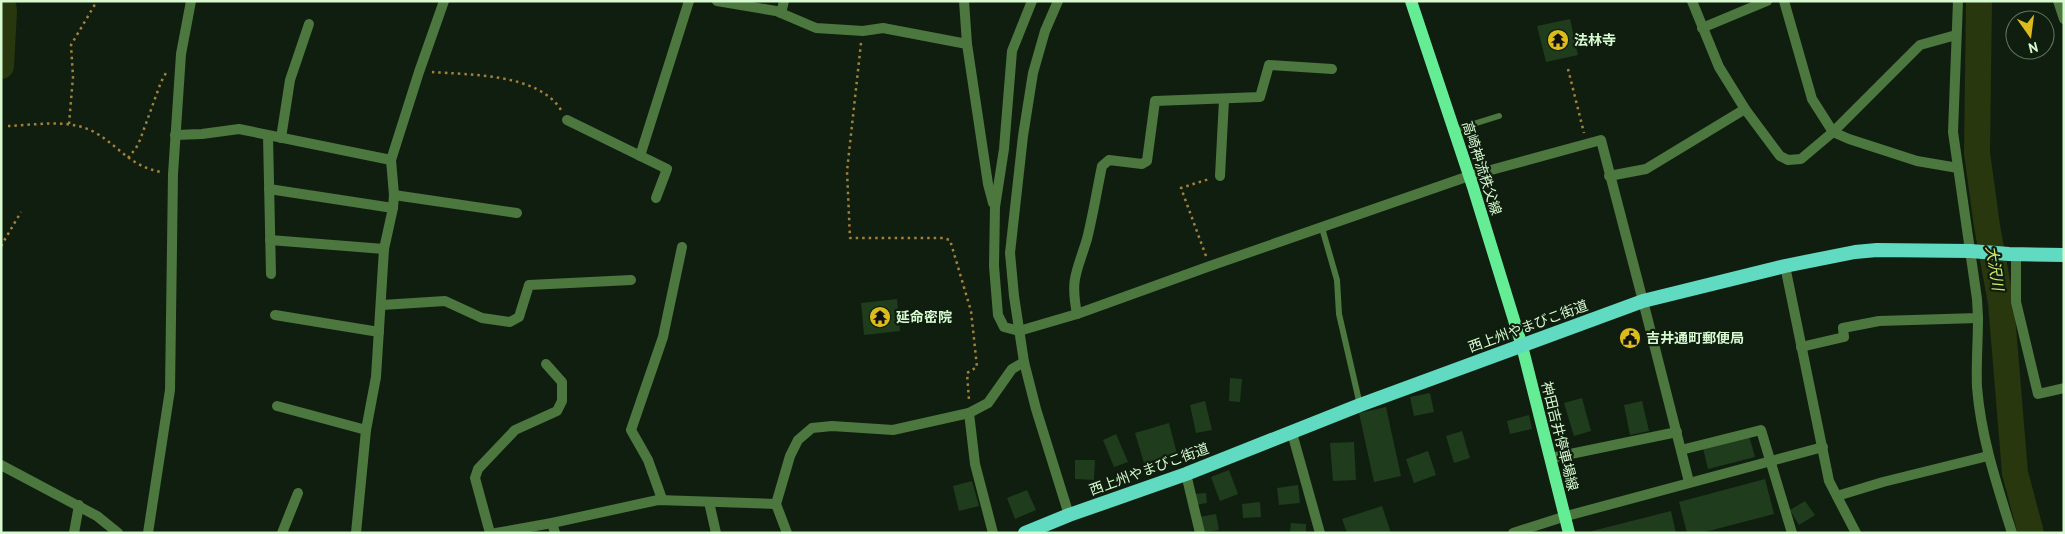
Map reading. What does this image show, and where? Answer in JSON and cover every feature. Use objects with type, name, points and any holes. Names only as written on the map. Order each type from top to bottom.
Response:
[{"type":"highway","name":"西上州やまびこ街道","points":[[1025,533],[1068,514],[1186,474],[1360,405],[1643,301],[1785,266],[1862,251],[2064,255]]},
{"type":"main road","name":"高崎神流秩父線","points":[[1411,1],[1469,176],[1522,346]]},
{"type":"main road","name":"神田吉井停車場線","points":[[1522,346],[1568,533]]},
{"type":"street","points":[[148,533],[170,390],[173,174],[181,54],[191,1]]},
{"type":"street","points":[[356,533],[366,430],[376,377],[384,249],[393,208],[394,195],[391,160],[444,1]]},
{"type":"street","points":[[640,156],[690,1]]},
{"type":"street","points":[[717,1],[781,13],[816,28],[862,31],[883,28],[967,44]]},
{"type":"street","points":[[781,13],[784,1]]},
{"type":"street","points":[[964,1],[967,44],[988,184],[994,207]]},
{"type":"street","points":[[1032,1],[1012,51],[1004,149],[994,207],[994,266],[998,315],[1004,327],[1019,331],[1077,314],[1469,176],[1601,140],[1689,482]]},
{"type":"street","points":[[1058,1],[1045,31],[1033,73],[1015,202],[1010,253],[1024,362],[1034,402],[1068,514]]},
{"type":"street","points":[[1692,1],[1718,67],[1745,109],[1780,156],[1788,160],[1801,159],[1833,132],[1920,46],[1956,35]]},
{"type":"street","points":[[1702,28],[1767,1]]},
{"type":"street","points":[[1784,1],[1812,99],[1833,132],[1917,161],[1958,168]]},
{"type":"street","points":[[1958,1],[1953,132],[1958,168],[1977,252],[1977,387],[1988,456],[2012,533]]},
{"type":"street","points":[[2058,1],[2064,19]]},
{"type":"street","points":[[281,138],[290,80],[309,24]]},
{"type":"street","points":[[1077,314],[1073,294],[1075,274],[1087,238],[1102,166],[1109,160],[1142,164],[1147,161],[1154,101],[1224,100],[1260,97],[1269,65],[1332,69]]},
{"type":"street","points":[[1220,176],[1224,100]]},
{"type":"street","points":[[1609,176],[1646,168],[1745,109]]},
{"type":"street","points":[[566,120],[667,169],[656,198]]},
{"type":"street","points":[[176,135],[239,129],[391,160]]},
{"type":"street","points":[[268,136],[271,274]]},
{"type":"street","points":[[269,189],[393,208]]},
{"type":"street","points":[[394,195],[517,214]]},
{"type":"street","points":[[270,240],[384,249]]},
{"type":"street","points":[[662,499],[648,460],[631,430],[663,337],[682,247]]},
{"type":"street","points":[[2013,254],[2016,302],[2038,394],[2064,388]]},
{"type":"street","points":[[1785,266],[1829,481],[1856,533]]},
{"type":"street","points":[[382,305],[445,301],[482,318],[510,322],[519,316],[529,285],[631,280]]},
{"type":"street","points":[[275,315],[379,332]]},
{"type":"street","points":[[1801,347],[1844,337],[1843,328],[1880,321],[1978,318]]},
{"type":"street","points":[[787,533],[776,504],[790,456],[798,440],[812,428],[832,426],[893,430],[969,413],[988,403],[1012,369],[1024,362]]},
{"type":"street","points":[[490,533],[475,478],[478,469],[515,430],[557,411],[562,401],[562,382],[546,364]]},
{"type":"street","points":[[277,406],[366,430]]},
{"type":"street","points":[[969,413],[975,464],[993,533]]},
{"type":"street","points":[[1680,450],[1761,430],[1768,460],[1792,533]]},
{"type":"street","points":[[1551,458],[1677,432]]},
{"type":"street","points":[[1292,433],[1320,533]]},
{"type":"street","points":[[1513,533],[1563,517],[1768,460],[1823,447]]},
{"type":"street","points":[[1837,496],[1883,482],[1988,456]]},
{"type":"street","points":[[1,465],[79,505],[97,516],[118,533]]},
{"type":"street","points":[[1186,474],[1200,533]]},
{"type":"street","points":[[282,533],[298,493]]},
{"type":"street","points":[[496,533],[553,528],[662,499],[776,504]]},
{"type":"street","points":[[709,502],[716,533]]},
{"type":"street","points":[[74,533],[79,505]]},
{"type":"lane","points":[[1454,130],[1500,116]]},
{"type":"lane","points":[[1322,228],[1336,280],[1339,314],[1360,405]]},
{"type":"path","points":[[69,124],[73,77],[71,45],[97,1]]},
{"type":"path","points":[[862,31],[848,171],[850,238],[943,238],[950,240],[971,311],[977,366],[967,374],[969,413]]},
{"type":"path","points":[[128,158],[140,140],[161,82],[169,68],[181,54]]},
{"type":"path","points":[[1568,69],[1587,144]]},
{"type":"path","points":[[419,72],[492,76],[537,89],[557,104],[566,120]]},
{"type":"path","points":[[8,126],[69,124],[96,133],[140,166],[173,174]]},
{"type":"path","points":[[1210,266],[1181,188],[1220,176]]},
{"type":"path","points":[[1,246],[21,212]]},
{"type":"building","name":"法林寺","points":[[1570,19],[1578,55],[1546,62],[1537,26]]},
{"type":"building","name":"延命密院","points":[[897,299],[900,331],[864,335],[861,303]]},
{"type":"building","points":[[1230,378],[1242,379],[1240,402],[1229,401]]},
{"type":"building","points":[[1430,393],[1434,412],[1414,416],[1410,397]]},
{"type":"building","points":[[1582,398],[1591,431],[1574,436],[1564,403]]},
{"type":"building","points":[[1205,401],[1212,430],[1196,433],[1190,405]]},
{"type":"building","points":[[1642,401],[1649,431],[1630,435],[1624,405]]},
{"type":"building","points":[[1386,407],[1401,476],[1374,482],[1359,413]]},
{"type":"building","points":[[1529,415],[1532,429],[1510,434],[1507,421]]},
{"type":"building","points":[[1169,423],[1177,454],[1144,463],[1135,433]]},
{"type":"building","points":[[1462,431],[1470,458],[1454,463],[1446,436]]},
{"type":"building","points":[[1116,434],[1128,462],[1114,467],[1103,440]]},
{"type":"building","points":[[1749,436],[1755,457],[1708,469],[1703,448]]},
{"type":"building","points":[[1354,442],[1356,480],[1333,481],[1330,443]]},
{"type":"building","points":[[1428,451],[1436,475],[1414,483],[1406,459]]},
{"type":"building","points":[[1075,460],[1095,460],[1094,480],[1075,479]]},
{"type":"building","points":[[1229,470],[1238,494],[1220,501],[1211,477]]},
{"type":"building","points":[[1765,479],[1774,514],[1701,533],[1687,533],[1679,502]]},
{"type":"building","points":[[972,481],[979,506],[959,511],[953,486]]},
{"type":"building","points":[[1298,485],[1300,503],[1279,505],[1277,488]]},
{"type":"building","points":[[1027,490],[1036,510],[1015,519],[1007,498]]},
{"type":"building","points":[[1206,493],[1207,503],[1195,505],[1194,494]]},
{"type":"building","points":[[1805,501],[1815,515],[1799,525],[1790,510]]},
{"type":"building","points":[[1260,502],[1261,517],[1243,518],[1242,504]]},
{"type":"building","points":[[1382,506],[1391,533],[1347,533],[1342,519]]},
{"type":"building","points":[[1671,511],[1676,533],[1592,533],[1592,531]]},
{"type":"building","points":[[1216,514],[1219,530],[1202,533],[1199,517]]},
{"type":"building","points":[[1291,523],[1306,524],[1306,533],[1290,533]]},
{"type":"waterway","points":[[1,66],[4,11],[2,1]]},
{"type":"waterway","name":"大沢川","points":[[1979,1],[1977,153],[1987,226],[2001,303],[2015,473],[2031,533]]},
{"type":"place","name":"法林寺","points":[[1558,40]]},
{"type":"place","name":"延命密院","points":[[880,317]]},
{"type":"place","name":"吉井通町郵便局","points":[[1630,338]]}]
